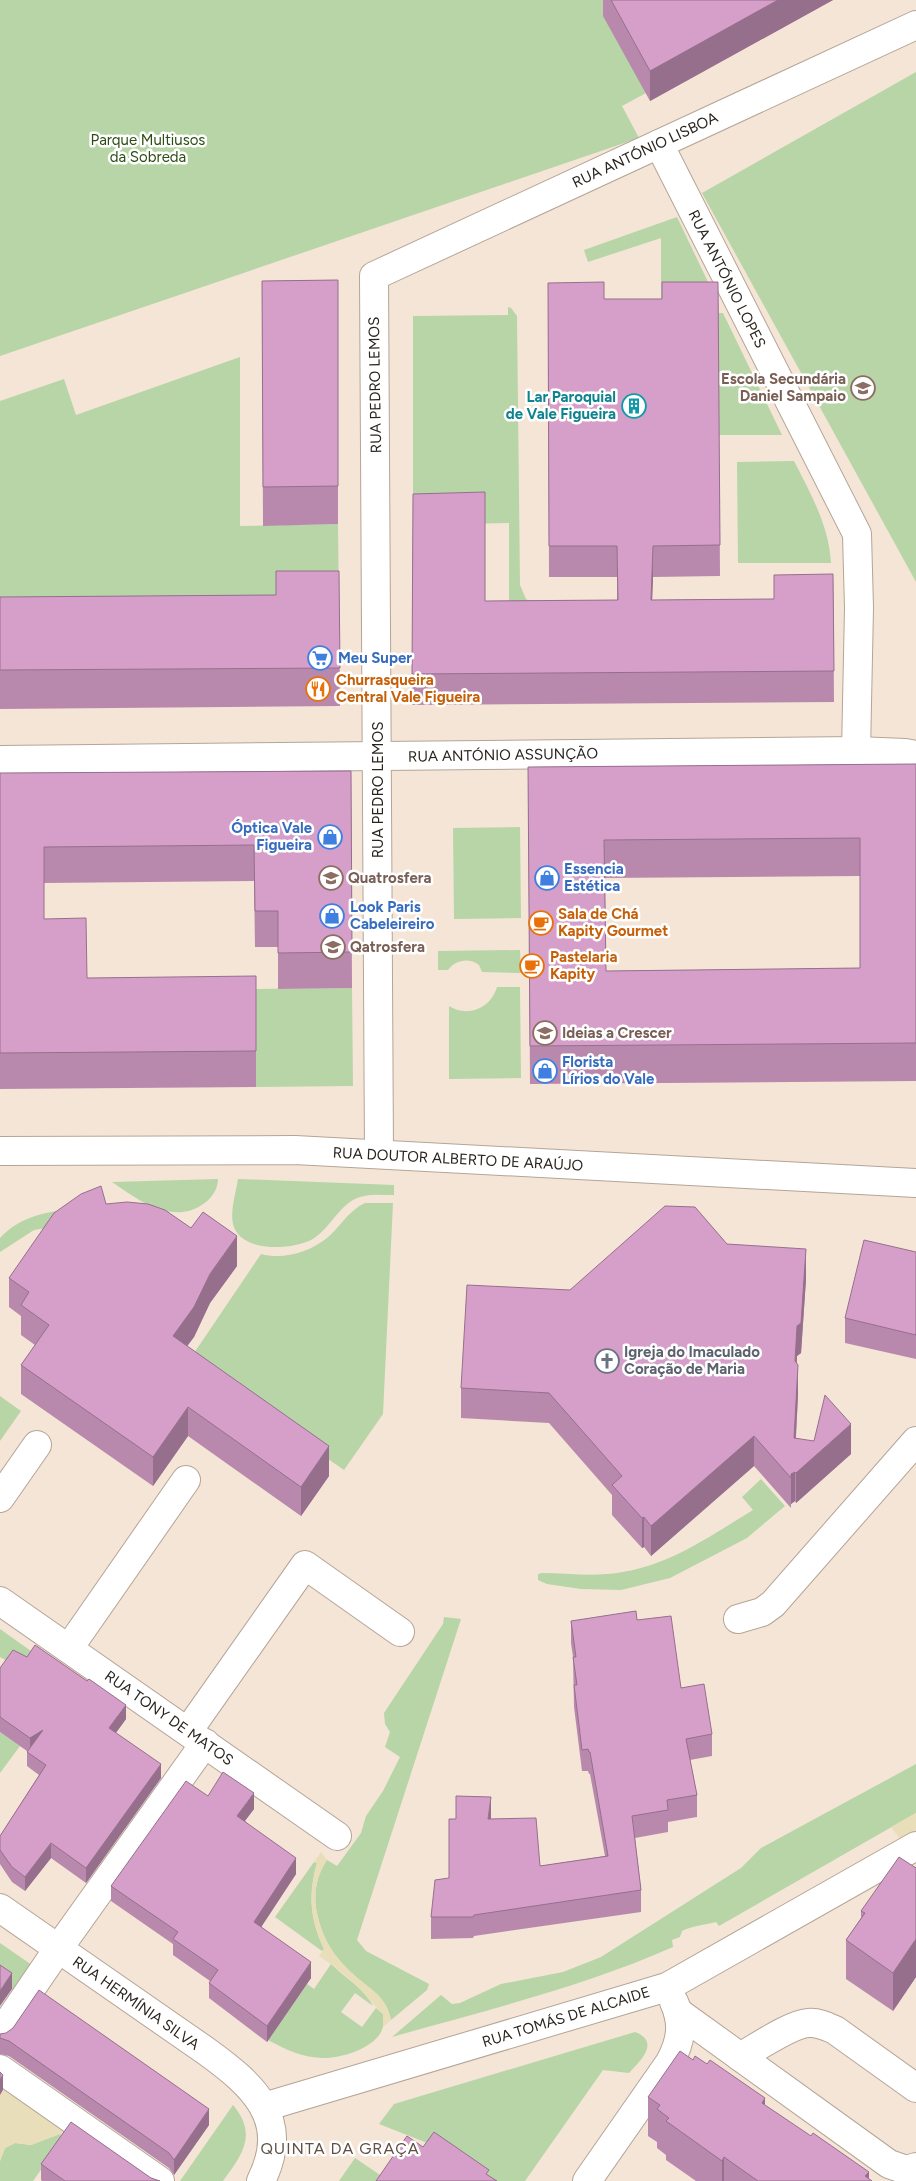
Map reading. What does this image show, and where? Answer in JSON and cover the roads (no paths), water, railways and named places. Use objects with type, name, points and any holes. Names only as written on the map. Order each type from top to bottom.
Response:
[{"type":"street","name":"RUA ANTÓNIO LISBOA","points":[[374,276],[916,25]]},
{"type":"street","name":"RUA ANTÓNIO LOPES","points":[[659,144],[858,534],[859,608],[856,751]]},
{"type":"street","name":"RUA PEDRO LEMOS","points":[[374,276],[379,1154]]},
{"type":"street","name":"RUA ANTÓNIO ASSUNÇÃO","points":[[0,760],[856,751],[916,755]]},
{"type":"street","name":"RUA DOUTOR ALBERTO DE ARAÚJO","points":[[0,1150],[295,1150],[916,1184]]},
{"type":"street","points":[[738,1619],[762,1612],[773,1604],[916,1440]]},
{"type":"street","points":[[0,1498],[37,1445]]},
{"type":"street","points":[[69,1648],[186,1480]]},
{"type":"street","points":[[0,2034],[197,1737],[305,1565],[400,1632]]},
{"type":"street","name":"RUA TONY DE MATOS","points":[[0,1601],[337,1836]]},
{"type":"street","name":"RUA TOMÁS DE ALCAIDE","points":[[264,2107],[667,1987],[916,1846]]},
{"type":"street","name":"RUA HERMÍNIA SILVA","points":[[0,1908],[232,2070],[251,2087],[264,2107]]},
{"type":"street","points":[[587,2181],[670,2062],[679,2045],[681,2029],[678,2012],[667,1987]]},
{"type":"street","points":[[678,2012],[890,2164],[906,2170],[916,2167]]},
{"type":"street","points":[[740,2057],[793,2027],[807,2022],[820,2024],[835,2030],[916,2088]]},
{"type":"street","points":[[0,2068],[160,2181]]},
{"type":"street","points":[[261,2181],[271,2152],[272,2128],[264,2107]]},
{"type":"place","name":"Escola Secundária Daniel Sampaio","points":[[863,388]]},
{"type":"place","name":"Lar Paroquial de Vale Figueira","points":[[634,406]]},
{"type":"place","name":"Meu Super","points":[[320,658]]},
{"type":"place","name":"Churrasqueira Central Vale Figueira","points":[[318,689]]},
{"type":"place","name":"Óptica Vale Figueira","points":[[330,837]]},
{"type":"place","name":"Quatrosfera","points":[[331,878]]},
{"type":"place","name":"Essencia Estética","points":[[547,878]]},
{"type":"place","name":"Look Paris Cabeleireiro","points":[[332,916]]},
{"type":"place","name":"Sala de Chá Kapity Gourmet","points":[[541,923]]},
{"type":"place","name":"Qatrosfera","points":[[333,947]]},
{"type":"place","name":"Pastelaria Kapity","points":[[532,966]]},
{"type":"place","name":"Ideias a Crescer","points":[[545,1033]]},
{"type":"place","name":"Florista Lírios do Vale","points":[[545,1071]]},
{"type":"place","name":"Igreja do Imaculado Coração de Maria","points":[[607,1361]]},
{"type":"district","name":"QUINTA DA GRAÇA","points":[[340,2148]]},
{"type":"park label","name":"Parque Multiusos da Sobreda","points":[[148,148]]}]
